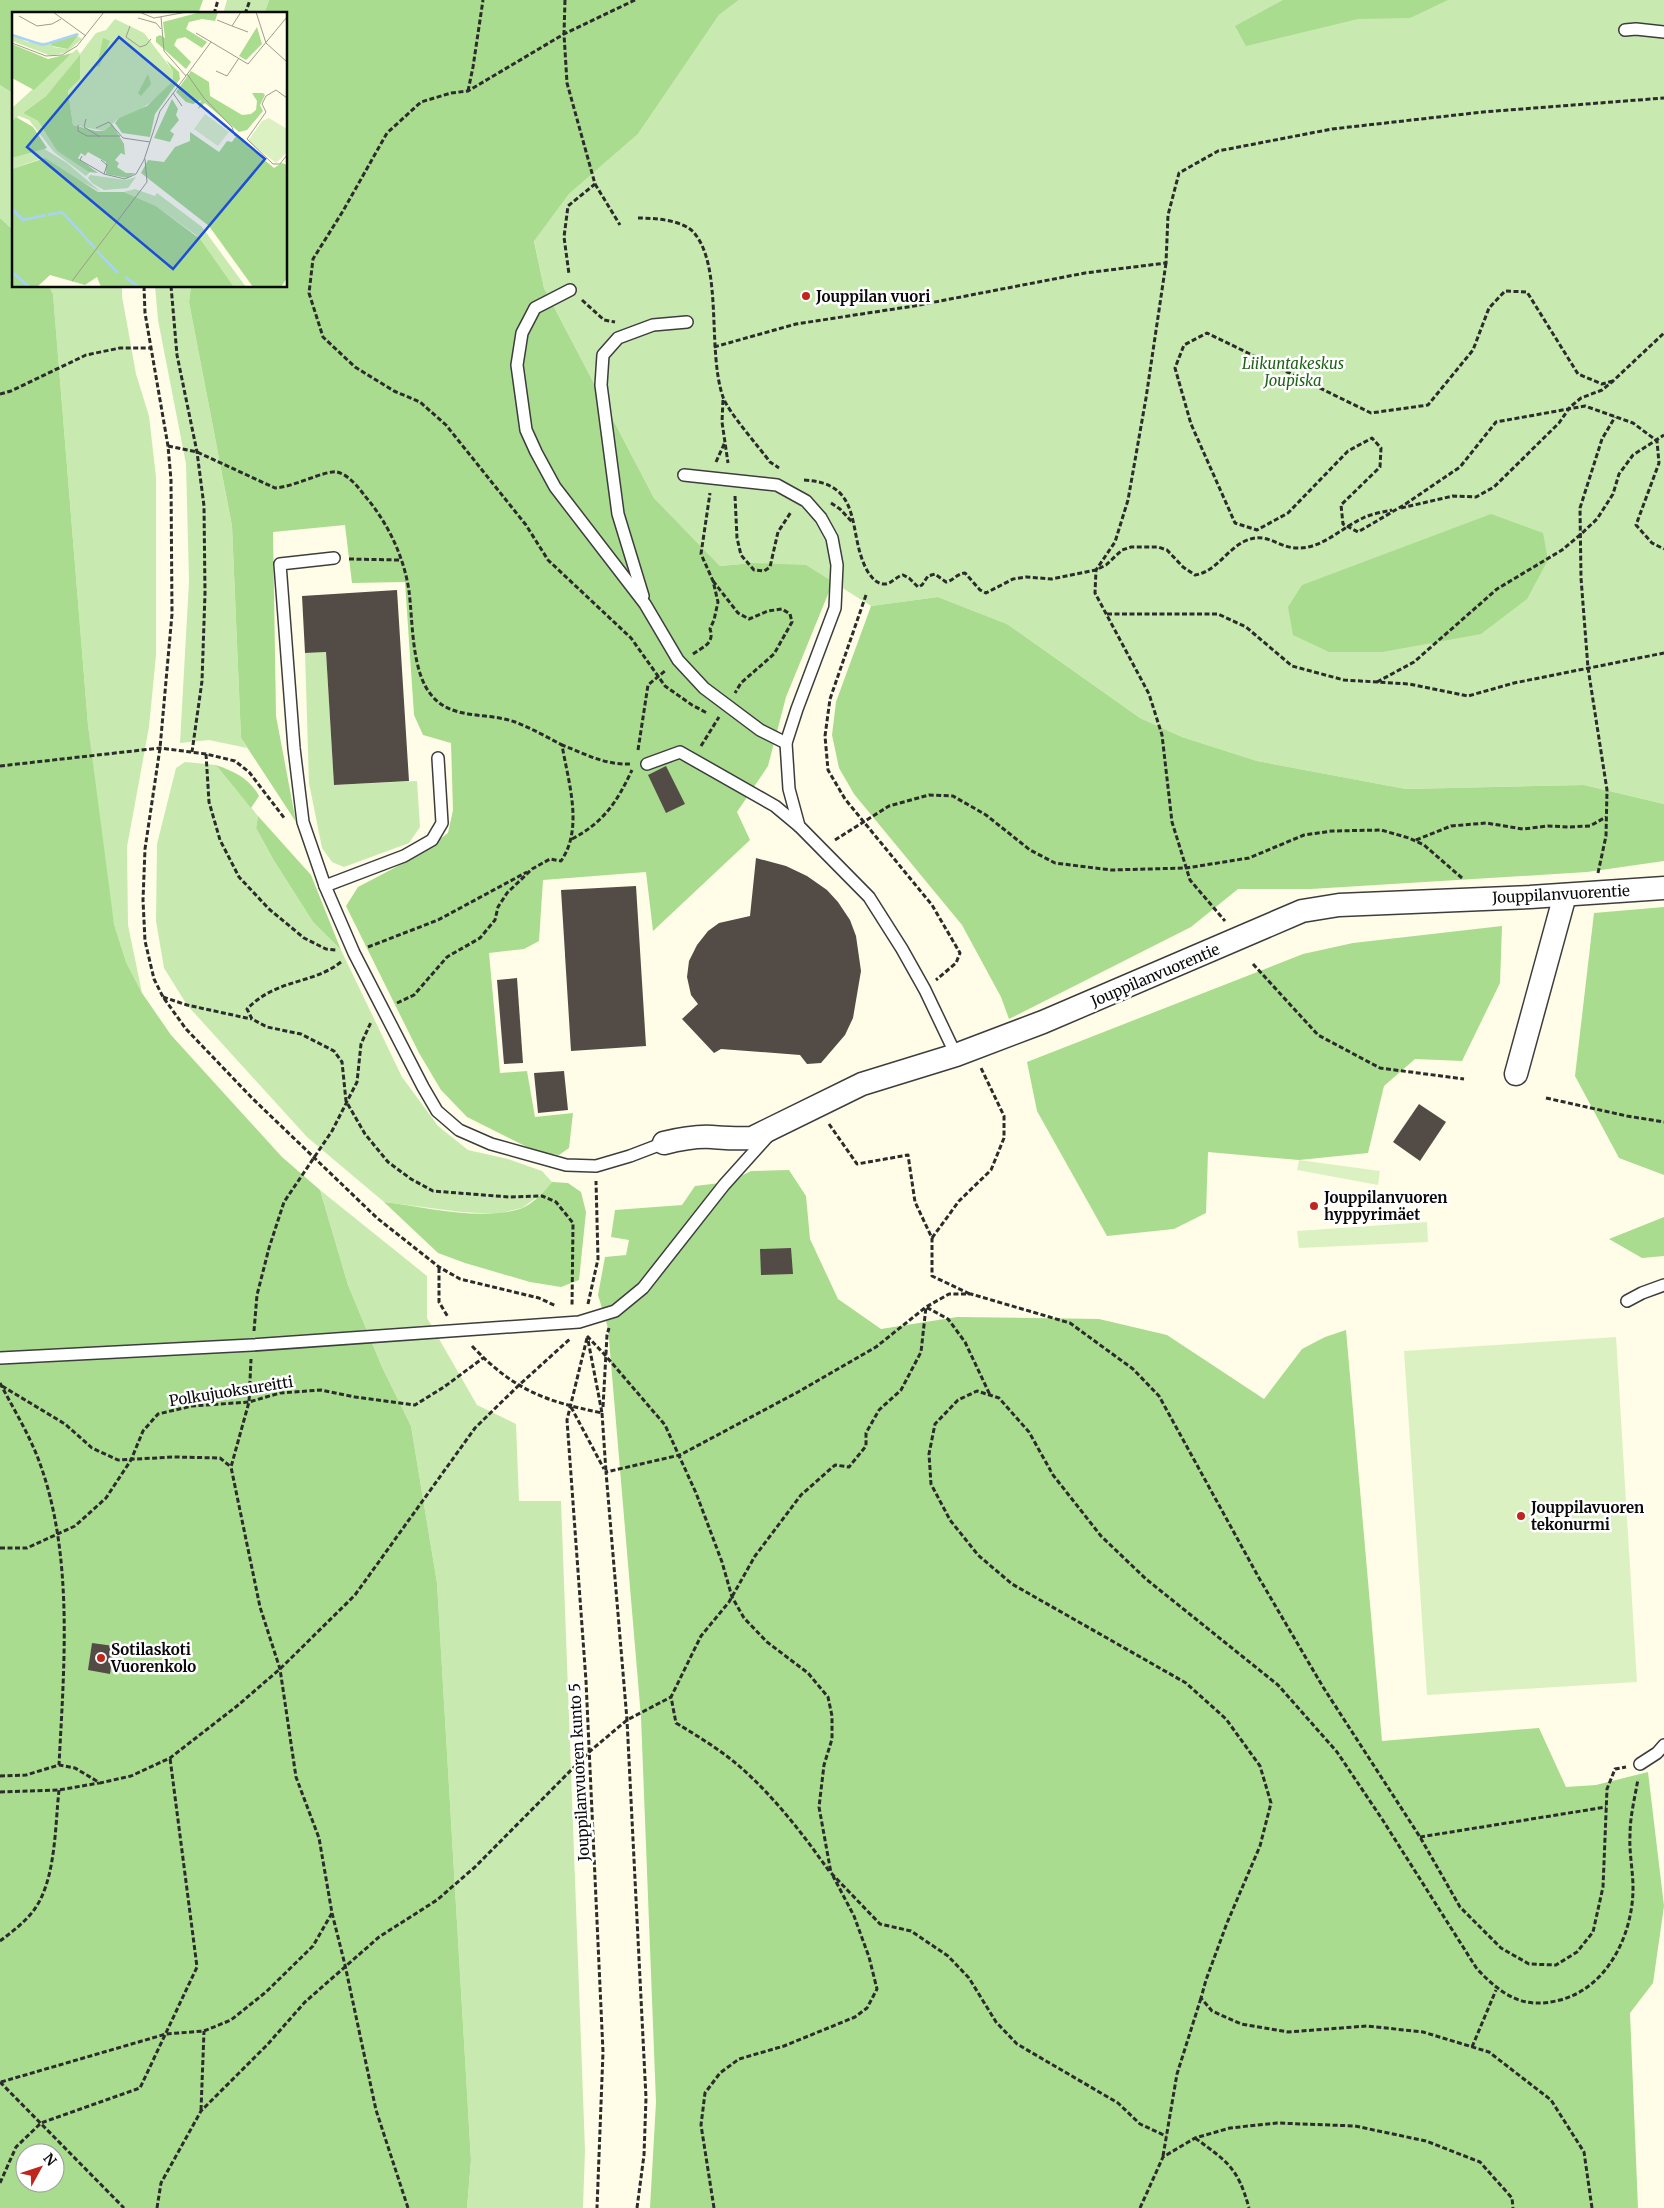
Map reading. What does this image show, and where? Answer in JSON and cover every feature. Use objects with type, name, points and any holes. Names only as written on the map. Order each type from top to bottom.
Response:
[{"type":"street","name":"Jouppilanvuorentie","points":[[664,1143],[688,1138],[711,1137],[737,1140],[752,1138],[772,1126],[862,1084],[956,1055],[1043,1022],[1302,911],[1339,905],[1565,895],[1664,888]]},
{"type":"street","points":[[1516,1074],[1565,895]]},
{"type":"lane","points":[[1625,30],[1636,28],[1664,32]]},
{"type":"lane","points":[[570,290],[535,308],[522,333],[517,365],[526,430],[536,452],[555,487],[647,608],[680,662],[704,688],[728,704],[760,730],[786,743]]},
{"type":"lane","points":[[647,608],[630,560],[618,514],[601,385],[603,355],[618,338],[649,327],[687,322]]},
{"type":"lane","points":[[684,475],[777,484],[806,501],[821,518],[832,538],[838,564],[835,608],[786,743],[789,789],[799,826]]},
{"type":"lane","points":[[334,558],[280,564],[294,748],[303,822],[325,886],[354,952],[382,1010],[437,1111],[459,1130],[491,1144],[566,1165],[596,1166],[664,1143]]},
{"type":"lane","points":[[648,764],[680,752],[775,806],[799,826],[869,897],[902,949],[956,1055]]},
{"type":"lane","points":[[325,886],[404,856],[432,840],[442,823],[438,758]]},
{"type":"lane","points":[[0,1358],[252,1345],[580,1322],[615,1311],[643,1288],[724,1186],[768,1139],[772,1126]]},
{"type":"lane","points":[[1627,1301],[1664,1285]]},
{"type":"lane","points":[[1640,1764],[1657,1754],[1664,1745]]},
{"type":"path","points":[[246,12],[250,0]]},
{"type":"path","points":[[468,90],[483,0]]},
{"type":"path","points":[[565,0],[564,34],[567,83],[590,172],[595,184],[620,225]]},
{"type":"path","points":[[635,0],[564,34],[468,90],[421,102],[387,133],[343,211],[313,259],[309,293],[323,337],[355,367],[394,391],[420,402],[446,425],[526,525],[548,560],[630,638],[665,686],[692,705],[713,716],[742,715]]},
{"type":"path","points":[[1240,939],[1190,880],[1172,822],[1162,735],[1149,694],[1096,593],[1096,570],[1115,542],[1128,500],[1146,398],[1166,263],[1168,215],[1179,173],[1218,151],[1332,129],[1484,112],[1664,98]]},
{"type":"path","points":[[595,184],[568,206],[564,236],[570,290],[604,320],[649,327]]},
{"type":"path","points":[[638,218],[667,219],[694,232],[707,258],[711,285],[716,374],[723,400],[722,422],[733,481],[737,538],[741,554],[754,570],[764,571],[770,567],[776,540],[785,519],[794,508],[806,501],[818,499],[832,503],[854,524]]},
{"type":"path","points":[[714,347],[796,324],[914,306],[1085,272],[1166,263]]},
{"type":"path","points":[[144,288],[145,312],[168,446],[171,480],[172,614],[160,748],[145,849],[143,900],[145,941],[154,979],[163,997],[186,1029],[252,1098],[377,1218],[439,1268],[460,1279],[539,1298],[580,1322],[587,1338],[606,1355],[665,1425],[680,1455],[722,1562],[732,1597],[744,1618],[767,1642],[808,1673],[828,1697],[832,1716],[832,1739],[824,1765],[819,1807],[831,1873],[854,1916],[869,1957],[877,1989],[867,2008],[855,2017],[784,2046],[739,2059],[720,2073],[705,2093],[701,2126],[714,2208]]},
{"type":"path","points":[[171,288],[177,355],[197,452],[204,506],[206,593],[202,681],[192,752]]},
{"type":"path","points":[[1613,381],[1602,384],[1578,374],[1527,292],[1505,291],[1489,308],[1473,350],[1428,405],[1371,414],[1206,333],[1184,345],[1176,368],[1191,424],[1235,523],[1257,530],[1288,513],[1348,451],[1372,438],[1381,448],[1380,467],[1341,505],[1343,524],[1358,532],[1460,467],[1496,422],[1570,407],[1585,406],[1634,424],[1657,440]]},
{"type":"path","points":[[806,501],[795,480],[820,481],[841,494],[854,524],[860,558],[872,579],[880,584],[887,584],[903,575],[909,578],[918,588],[928,576],[935,574],[946,582],[950,581],[957,574],[965,573],[980,590],[986,593],[1013,579],[1026,577],[1052,579],[1096,570],[1106,565],[1122,550],[1131,547],[1158,547],[1167,550],[1183,567],[1195,575],[1203,574],[1212,569],[1231,550],[1246,540],[1259,537],[1296,548],[1328,539],[1364,517],[1452,496],[1476,497],[1494,487],[1559,422],[1570,407],[1581,398],[1602,390],[1664,333]]},
{"type":"path","points":[[0,394],[11,391],[86,354],[120,348],[152,348]]},
{"type":"path","points":[[723,400],[770,462],[783,471]]},
{"type":"path","points":[[1594,893],[1606,836],[1607,790],[1588,668],[1580,508],[1602,439],[1614,417]]},
{"type":"path","points":[[1376,682],[1414,662],[1497,589],[1562,550],[1580,536],[1597,519],[1613,494],[1619,474],[1632,456],[1664,435]]},
{"type":"path","points":[[1657,440],[1659,463],[1636,525],[1652,543],[1664,549]]},
{"type":"path","points":[[637,754],[648,685],[658,676],[710,642],[712,636],[710,629],[718,602],[713,581],[702,554],[714,467],[725,442]]},
{"type":"path","points":[[168,446],[197,452],[275,488],[288,487],[326,473],[336,472],[348,476],[368,499],[388,530],[400,560],[409,590],[414,651],[423,680],[433,698],[454,711],[514,721],[562,745],[598,760],[616,764],[635,764],[608,812],[591,829],[571,839]]},
{"type":"path","points":[[334,558],[400,560]]},
{"type":"path","points":[[689,757],[704,743],[710,729],[741,683],[774,654],[792,622],[790,614],[782,609],[768,611],[749,618],[738,612],[713,581]]},
{"type":"path","points":[[866,595],[830,699],[825,736],[828,770],[845,799],[932,905],[960,953],[956,963],[924,990]]},
{"type":"path","points":[[1107,614],[1218,614],[1246,627],[1292,666],[1344,680],[1409,684],[1468,696],[1514,683],[1664,653]]},
{"type":"path","points":[[252,1019],[247,1009],[257,999],[274,989],[330,972],[354,952],[438,920],[550,858],[561,861],[568,850],[571,839],[572,806],[562,745]]},
{"type":"path","points":[[0,766],[160,748],[206,754],[234,761],[249,772],[289,825]]},
{"type":"path","points":[[206,754],[209,802],[220,840],[238,877],[269,909],[304,938],[326,949],[354,952]]},
{"type":"path","points":[[822,849],[889,806],[929,795],[953,796],[986,815],[1030,850],[1055,862],[1111,870],[1186,868],[1249,858],[1304,835],[1317,832],[1381,830],[1424,845],[1446,862],[1481,898]]},
{"type":"path","points":[[1416,841],[1451,826],[1486,822],[1523,829],[1548,826],[1570,828],[1590,826],[1606,817]]},
{"type":"path","points":[[408,2208],[376,2110],[332,1913],[319,1838],[296,1777],[280,1669],[260,1607],[231,1467],[249,1402],[256,1295],[269,1248],[284,1202],[332,1131],[356,1082],[361,1044],[373,1016],[414,994],[447,957],[480,938],[495,920],[498,906],[507,893],[532,869]]},
{"type":"path","points":[[1253,964],[1318,1035],[1380,1068],[1464,1079]]},
{"type":"path","points":[[163,997],[252,1019],[266,1027],[301,1034],[334,1051],[342,1062],[346,1101],[364,1134],[388,1162],[411,1179],[433,1191],[509,1196],[542,1196],[556,1202],[573,1223],[580,1322],[587,1338],[602,1413],[627,1720],[646,2098],[644,2154],[637,2208]]},
{"type":"path","points":[[932,1238],[959,1201],[991,1170],[1004,1138],[1004,1116],[978,1060]]},
{"type":"path","points":[[1546,1098],[1664,1122]]},
{"type":"path","points":[[817,1104],[835,1134],[857,1164],[908,1155],[915,1202],[932,1238],[932,1276],[972,1294],[1070,1324],[1133,1369],[1159,1396],[1259,1578],[1323,1687],[1420,1837],[1460,1907],[1501,1948],[1529,1964],[1556,1965],[1577,1952],[1593,1932],[1603,1886],[1607,1789],[1615,1769],[1640,1764],[1630,1835],[1633,1890],[1627,1931],[1614,1959],[1595,1980],[1574,1996],[1544,2004],[1528,2003],[1496,1990],[1477,1969],[1382,1818],[1337,1752],[1278,1685],[1146,1579],[1101,1536],[1053,1475],[1029,1432],[999,1398],[976,1391],[958,1400],[935,1424],[929,1454],[931,1484],[950,1520],[978,1555],[1012,1584],[1186,1683],[1226,1719],[1260,1766],[1271,1803],[1260,1846],[1206,1980],[1177,2074],[1163,2156],[1140,2208]]},
{"type":"path","points":[[0,1792],[59,1790],[100,1783],[131,1776],[170,1758],[237,1706],[280,1669],[355,1595],[476,1428],[580,1322],[589,1296],[598,1259],[596,1166]]},
{"type":"path","points":[[439,1268],[439,1302],[457,1331],[483,1358],[518,1386],[536,1395],[570,1406],[602,1413]]},
{"type":"path","points":[[606,1472],[680,1455],[798,1392],[876,1347],[926,1307],[949,1294],[972,1294]]},
{"type":"path","points":[[926,1307],[948,1319],[966,1342],[990,1396]]},
{"type":"path","points":[[926,1307],[921,1352],[901,1390],[879,1410],[866,1433],[866,1446],[849,1467],[835,1466],[801,1495],[755,1556],[732,1597],[700,1636],[671,1698],[676,1723],[709,1743],[748,1774],[796,1826],[831,1873],[880,1924],[910,1931],[948,1956],[969,1978],[996,2022],[1017,2044],[1118,2103],[1140,2124],[1166,2136]]},
{"type":"path","points":[[602,1413],[607,1335],[615,1311]]},
{"type":"path","name":"Jouppilanvuoren kunto 5","points":[[587,1338],[568,1420],[586,1681],[603,2052],[597,2208]]},
{"type":"path","name":"Polkujuoksureitti","points":[[0,1548],[28,1548],[75,1526],[106,1498],[131,1460],[143,1431],[158,1414],[192,1406],[249,1402],[280,1393],[321,1390],[355,1397],[415,1405],[444,1387],[483,1358]]},
{"type":"path","points":[[1,1384],[65,1424],[92,1448],[118,1460],[174,1457],[220,1458],[231,1467]]},
{"type":"path","points":[[1,1384],[39,1460],[56,1520],[64,1639],[59,1765]]},
{"type":"path","points":[[570,1406],[606,1472]]},
{"type":"path","points":[[157,2208],[161,2183],[201,2111],[267,2045],[304,2002],[379,1937],[437,1900],[475,1867],[589,1752],[627,1720],[671,1698]]},
{"type":"path","points":[[0,2182],[16,2148],[41,2123],[140,2088],[198,1967],[170,1758]]},
{"type":"path","points":[[0,1776],[26,1775],[59,1765],[75,1768],[100,1783]]},
{"type":"path","points":[[0,1941],[21,1924],[35,1909],[44,1891],[52,1861],[59,1790]]},
{"type":"path","points":[[1420,1837],[1606,1807]]},
{"type":"path","points":[[124,2208],[0,2082],[166,2034],[204,2031],[231,2020],[266,1992],[312,1946],[332,1913]]},
{"type":"path","points":[[1472,2047],[1496,1990]]},
{"type":"path","points":[[1201,1998],[1212,2011],[1241,2024],[1288,2032],[1367,2026],[1423,2032],[1489,2052],[1552,2100],[1584,2152],[1592,2208]]},
{"type":"path","points":[[201,2111],[204,2031]]},
{"type":"path","points":[[1163,2156],[1195,2138],[1230,2128],[1277,2124],[1355,2126],[1417,2139],[1480,2162],[1512,2198],[1513,2208]]},
{"type":"path","points":[[1195,2138],[1224,2159],[1240,2180],[1249,2208]]},
{"type":"green space","points":[[0,0],[203,0],[199,12],[12,12],[12,93],[0,85]]},
{"type":"green space","points":[[227,0],[269,0],[265,12],[224,12]]},
{"type":"green space","points":[[269,0],[739,0],[719,15],[638,134],[569,194],[534,241],[544,288],[654,498],[720,566],[753,563],[806,565],[833,582],[786,697],[768,766],[737,812],[750,840],[653,931],[646,872],[543,880],[539,941],[524,949],[489,953],[500,1073],[527,1071],[535,1117],[573,1113],[569,1148],[559,1155],[537,1152],[467,1117],[441,1090],[419,1053],[346,906],[358,887],[419,855],[448,833],[453,810],[451,743],[423,735],[414,715],[405,582],[352,583],[345,525],[273,532],[276,716],[296,822],[241,738],[232,526],[189,302],[191,288],[288,288],[288,12],[265,12]]},
{"type":"green space","name":"Liikuntakeskus Joupiska","points":[[739,0],[1664,0],[1664,804],[1584,785],[1406,789],[1257,761],[1182,737],[1140,718],[1007,624],[938,597],[871,606],[833,582],[753,563],[720,566],[654,498],[544,288],[534,240],[569,194],[638,134],[719,15]]},
{"type":"green space","points":[[1283,0],[1448,0],[1410,18],[1358,19],[1246,46],[1235,26]]},
{"type":"green space","points":[[0,85],[12,93],[12,229],[0,218]]},
{"type":"green space","points":[[0,218],[12,229],[12,288],[50,288],[53,294],[88,725],[114,924],[126,962],[142,993],[171,1035],[282,1157],[320,1190],[348,1285],[382,1367],[411,1426],[437,1583],[471,2160],[467,2208],[0,2208]]},
{"type":"green space","points":[[50,288],[122,288],[136,374],[149,416],[156,477],[156,655],[149,727],[127,847],[128,925],[142,993],[126,962],[114,924],[107,886],[88,725],[53,294]]},
{"type":"green space","points":[[155,288],[191,288],[189,302],[232,526],[241,738],[247,748],[209,740],[180,743],[189,581],[186,464],[158,320]]},
{"type":"green space","points":[[1491,514],[1543,533],[1548,560],[1527,599],[1481,634],[1382,652],[1329,652],[1293,635],[1288,607],[1302,585]]},
{"type":"green space","points":[[938,597],[1007,624],[1140,718],[1182,737],[1257,761],[1406,789],[1584,785],[1664,804],[1664,861],[1587,872],[1311,889],[1238,889],[1191,927],[1009,1019],[1001,997],[962,925],[854,794],[839,768],[832,735],[836,702],[871,606]]},
{"type":"green space","points":[[326,652],[334,785],[417,781],[420,827],[409,843],[344,867],[332,862],[322,848],[309,783],[305,653]]},
{"type":"green space","points":[[185,762],[216,765],[258,816],[256,828],[273,859],[313,922],[341,950],[402,1077],[438,1126],[468,1150],[508,1159],[542,1171],[552,1182],[544,1192],[522,1208],[497,1214],[461,1212],[384,1202],[307,1137],[187,1005],[164,968],[156,921],[157,844],[176,768]]},
{"type":"green space","points":[[216,765],[241,776],[251,785],[259,796],[251,808]]},
{"type":"green space","points":[[258,816],[311,875],[341,950],[313,922],[273,859],[256,828]]},
{"type":"green space","points":[[1664,907],[1664,1175],[1619,1158],[1575,1076],[1594,913]]},
{"type":"green space","points":[[1502,926],[1500,983],[1462,1061],[1415,1059],[1384,1086],[1368,1153],[1299,1160],[1208,1152],[1206,1213],[1174,1229],[1107,1236],[1037,1111],[1027,1062],[1303,954],[1353,943]]},
{"type":"green space","points":[[1299,1160],[1380,1171],[1378,1185],[1297,1170]]},
{"type":"green space","points":[[789,1170],[806,1196],[810,1239],[838,1299],[881,1329],[957,1317],[1099,1319],[1167,1335],[1264,1399],[1302,1349],[1325,1337],[1346,1330],[1382,1741],[1539,1728],[1566,1787],[1596,1785],[1648,1772],[1664,1906],[1653,1983],[1630,2013],[1638,2208],[650,2208],[656,2102],[641,1717],[608,1328],[598,1295],[605,1257],[626,1255],[629,1240],[611,1237],[615,1210],[682,1205],[695,1186],[729,1182],[751,1171]]},
{"type":"green space","points":[[552,1182],[568,1183],[581,1192],[586,1212],[579,1280],[561,1287],[530,1282],[438,1253],[384,1202],[452,1212],[488,1214],[520,1209],[542,1194]]},
{"type":"green space","points":[[320,1190],[427,1276],[427,1318],[477,1405],[516,1424],[519,1501],[561,1501],[585,2150],[583,2208],[467,2208],[471,2160],[437,1583],[411,1426],[382,1367],[348,1285]]},
{"type":"green space","points":[[1664,1217],[1664,1256],[1642,1258],[1609,1239]]},
{"type":"green space","points":[[1427,1222],[1428,1242],[1299,1248],[1297,1231]]},
{"type":"green space","name":"Jouppilavuoren tekonurmi","points":[[1616,1337],[1637,1682],[1427,1695],[1404,1351]]},
{"type":"building","points":[[397,590],[409,781],[334,785],[326,652],[305,653],[302,596]]},
{"type":"building","points":[[666,766],[685,804],[666,813],[648,775]]},
{"type":"building","points":[[756,858],[786,866],[807,876],[827,890],[850,920],[856,936],[861,971],[853,1018],[845,1035],[821,1063],[807,1064],[800,1055],[721,1049],[714,1053],[682,1019],[698,1004],[691,995],[687,977],[689,961],[697,945],[708,931],[719,923],[750,916]]},
{"type":"building","points":[[636,886],[646,1046],[571,1051],[561,890]]},
{"type":"building","points":[[517,978],[523,1063],[504,1064],[497,980]]},
{"type":"building","points":[[564,1071],[568,1110],[538,1113],[534,1073]]},
{"type":"building","points":[[1419,1104],[1446,1122],[1420,1161],[1393,1142]]},
{"type":"building","points":[[791,1248],[793,1274],[761,1275],[760,1249]]},
{"type":"building","name":"Sotilaskoti Vuorenkolo","points":[[92,1643],[114,1646],[110,1674],[88,1670]]},
{"type":"place","name":"Jouppilan vuori","points":[[806,296]]},
{"type":"place","name":"Jouppilanvuoren hyppyrimäet","points":[[1314,1206]]},
{"type":"place","name":"Jouppilavuoren tekonurmi","points":[[1521,1516]]},
{"type":"place","name":"Sotilaskoti Vuorenkolo","points":[[101,1658]]}]
